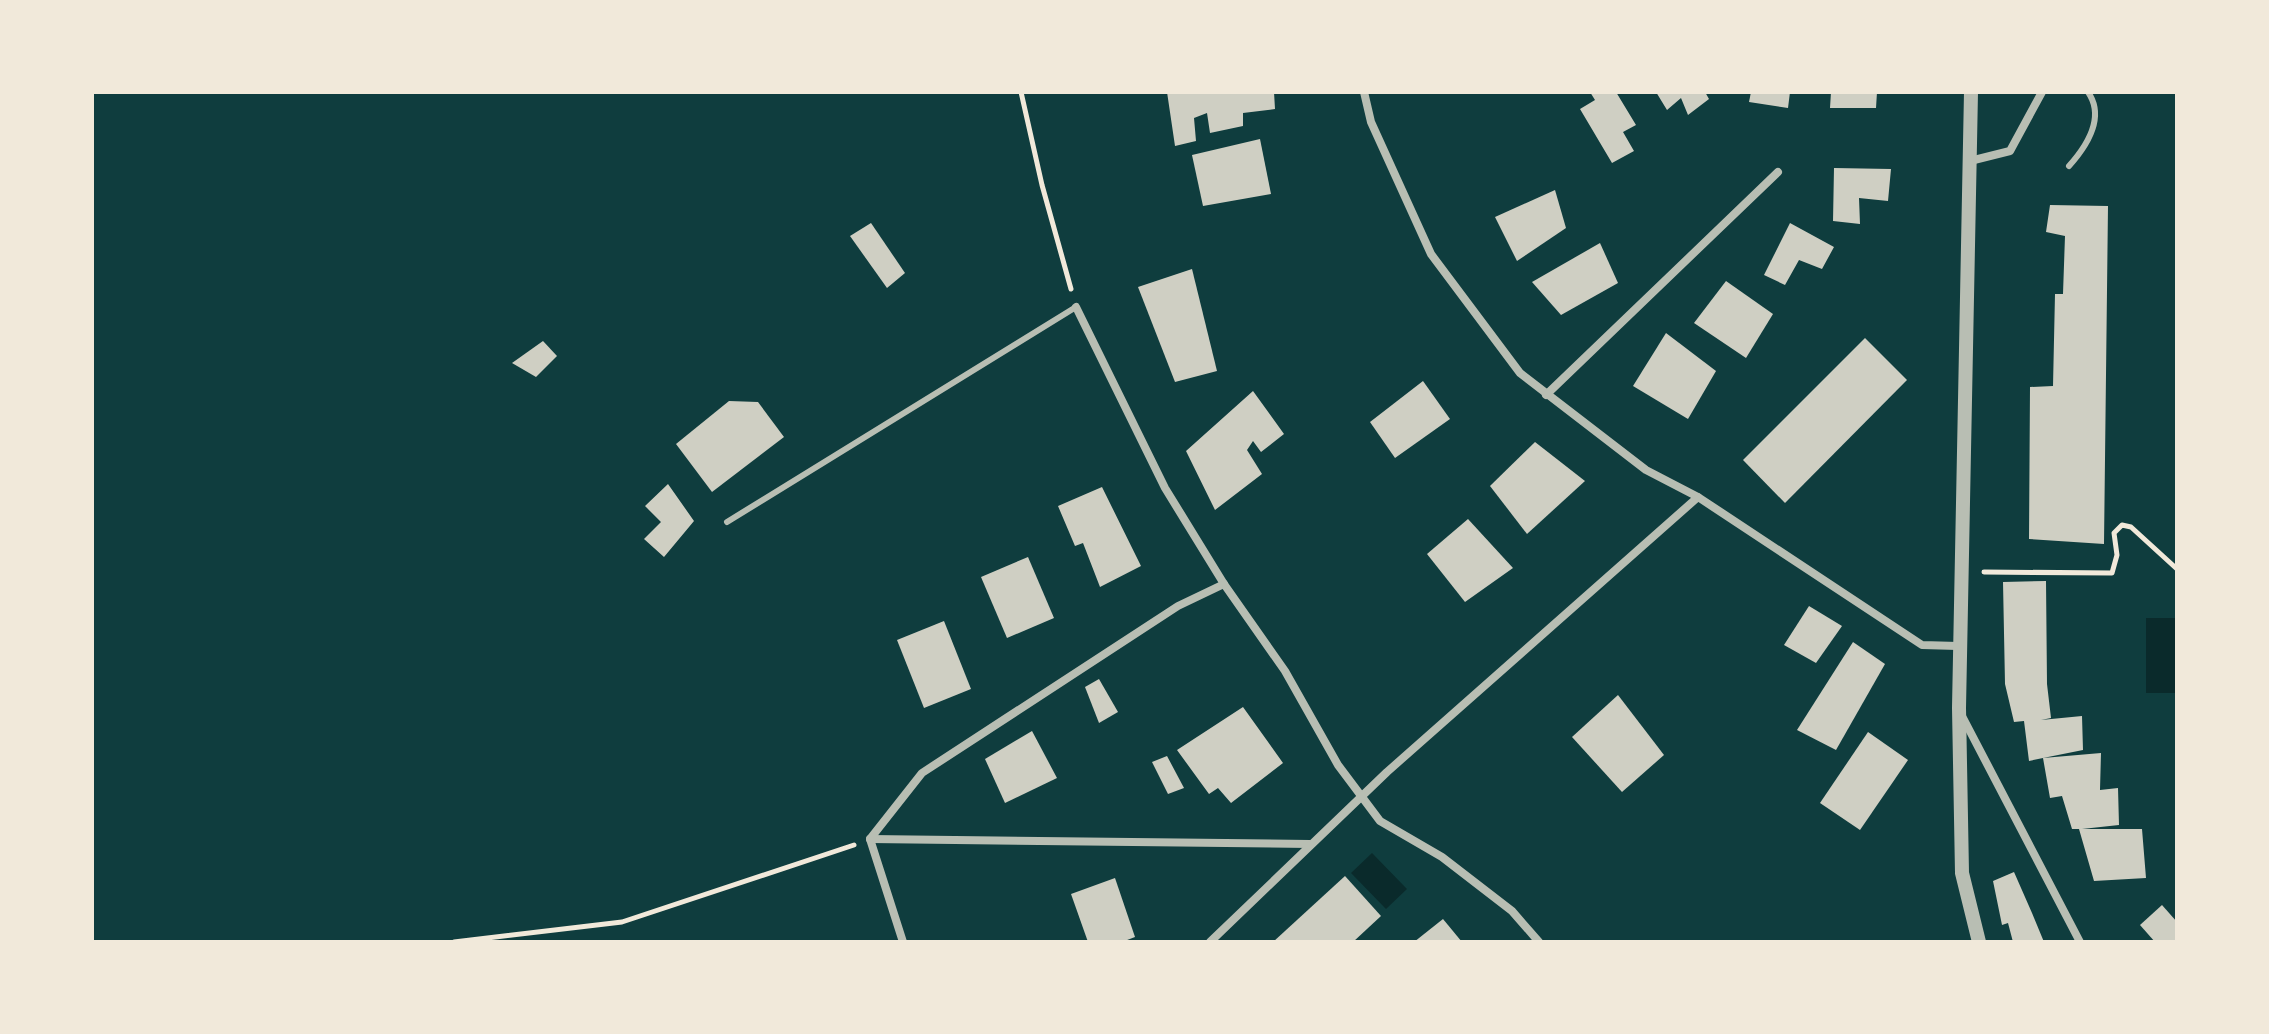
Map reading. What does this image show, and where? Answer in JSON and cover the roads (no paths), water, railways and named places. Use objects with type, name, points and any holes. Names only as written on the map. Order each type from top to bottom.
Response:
[{"type":"street","points":[[1364,92],[1371,122],[1431,254],[1520,373],[1646,470],[1698,497],[1922,645],[1958,646]]},
{"type":"street","points":[[1971,92],[1958,646],[1962,873],[1979,942]]},
{"type":"street","points":[[1970,161],[2010,151],[2042,92]]},
{"type":"street","points":[[1546,395],[1778,172]]},
{"type":"street","points":[[1076,307],[1165,488],[1224,584],[1285,671],[1338,765],[1380,821],[1442,857],[1512,911],[1539,942]]},
{"type":"street","points":[[1210,942],[1363,795],[1698,497]]},
{"type":"street","points":[[870,839],[922,773],[1178,606],[1224,584]]},
{"type":"street","points":[[1959,708],[2080,942]]},
{"type":"street","points":[[870,839],[1310,844]]},
{"type":"street","points":[[870,839],[903,942]]},
{"type":"lane","points":[[2069,166],[2090,142],[2095,118],[2088,92]]},
{"type":"lane","points":[[727,522],[1076,307]]},
{"type":"water","points":[[2146,618],[2177,618],[2177,693],[2146,693]]},
{"type":"water","points":[[1372,853],[1407,889],[1386,909],[1351,873]]}]
